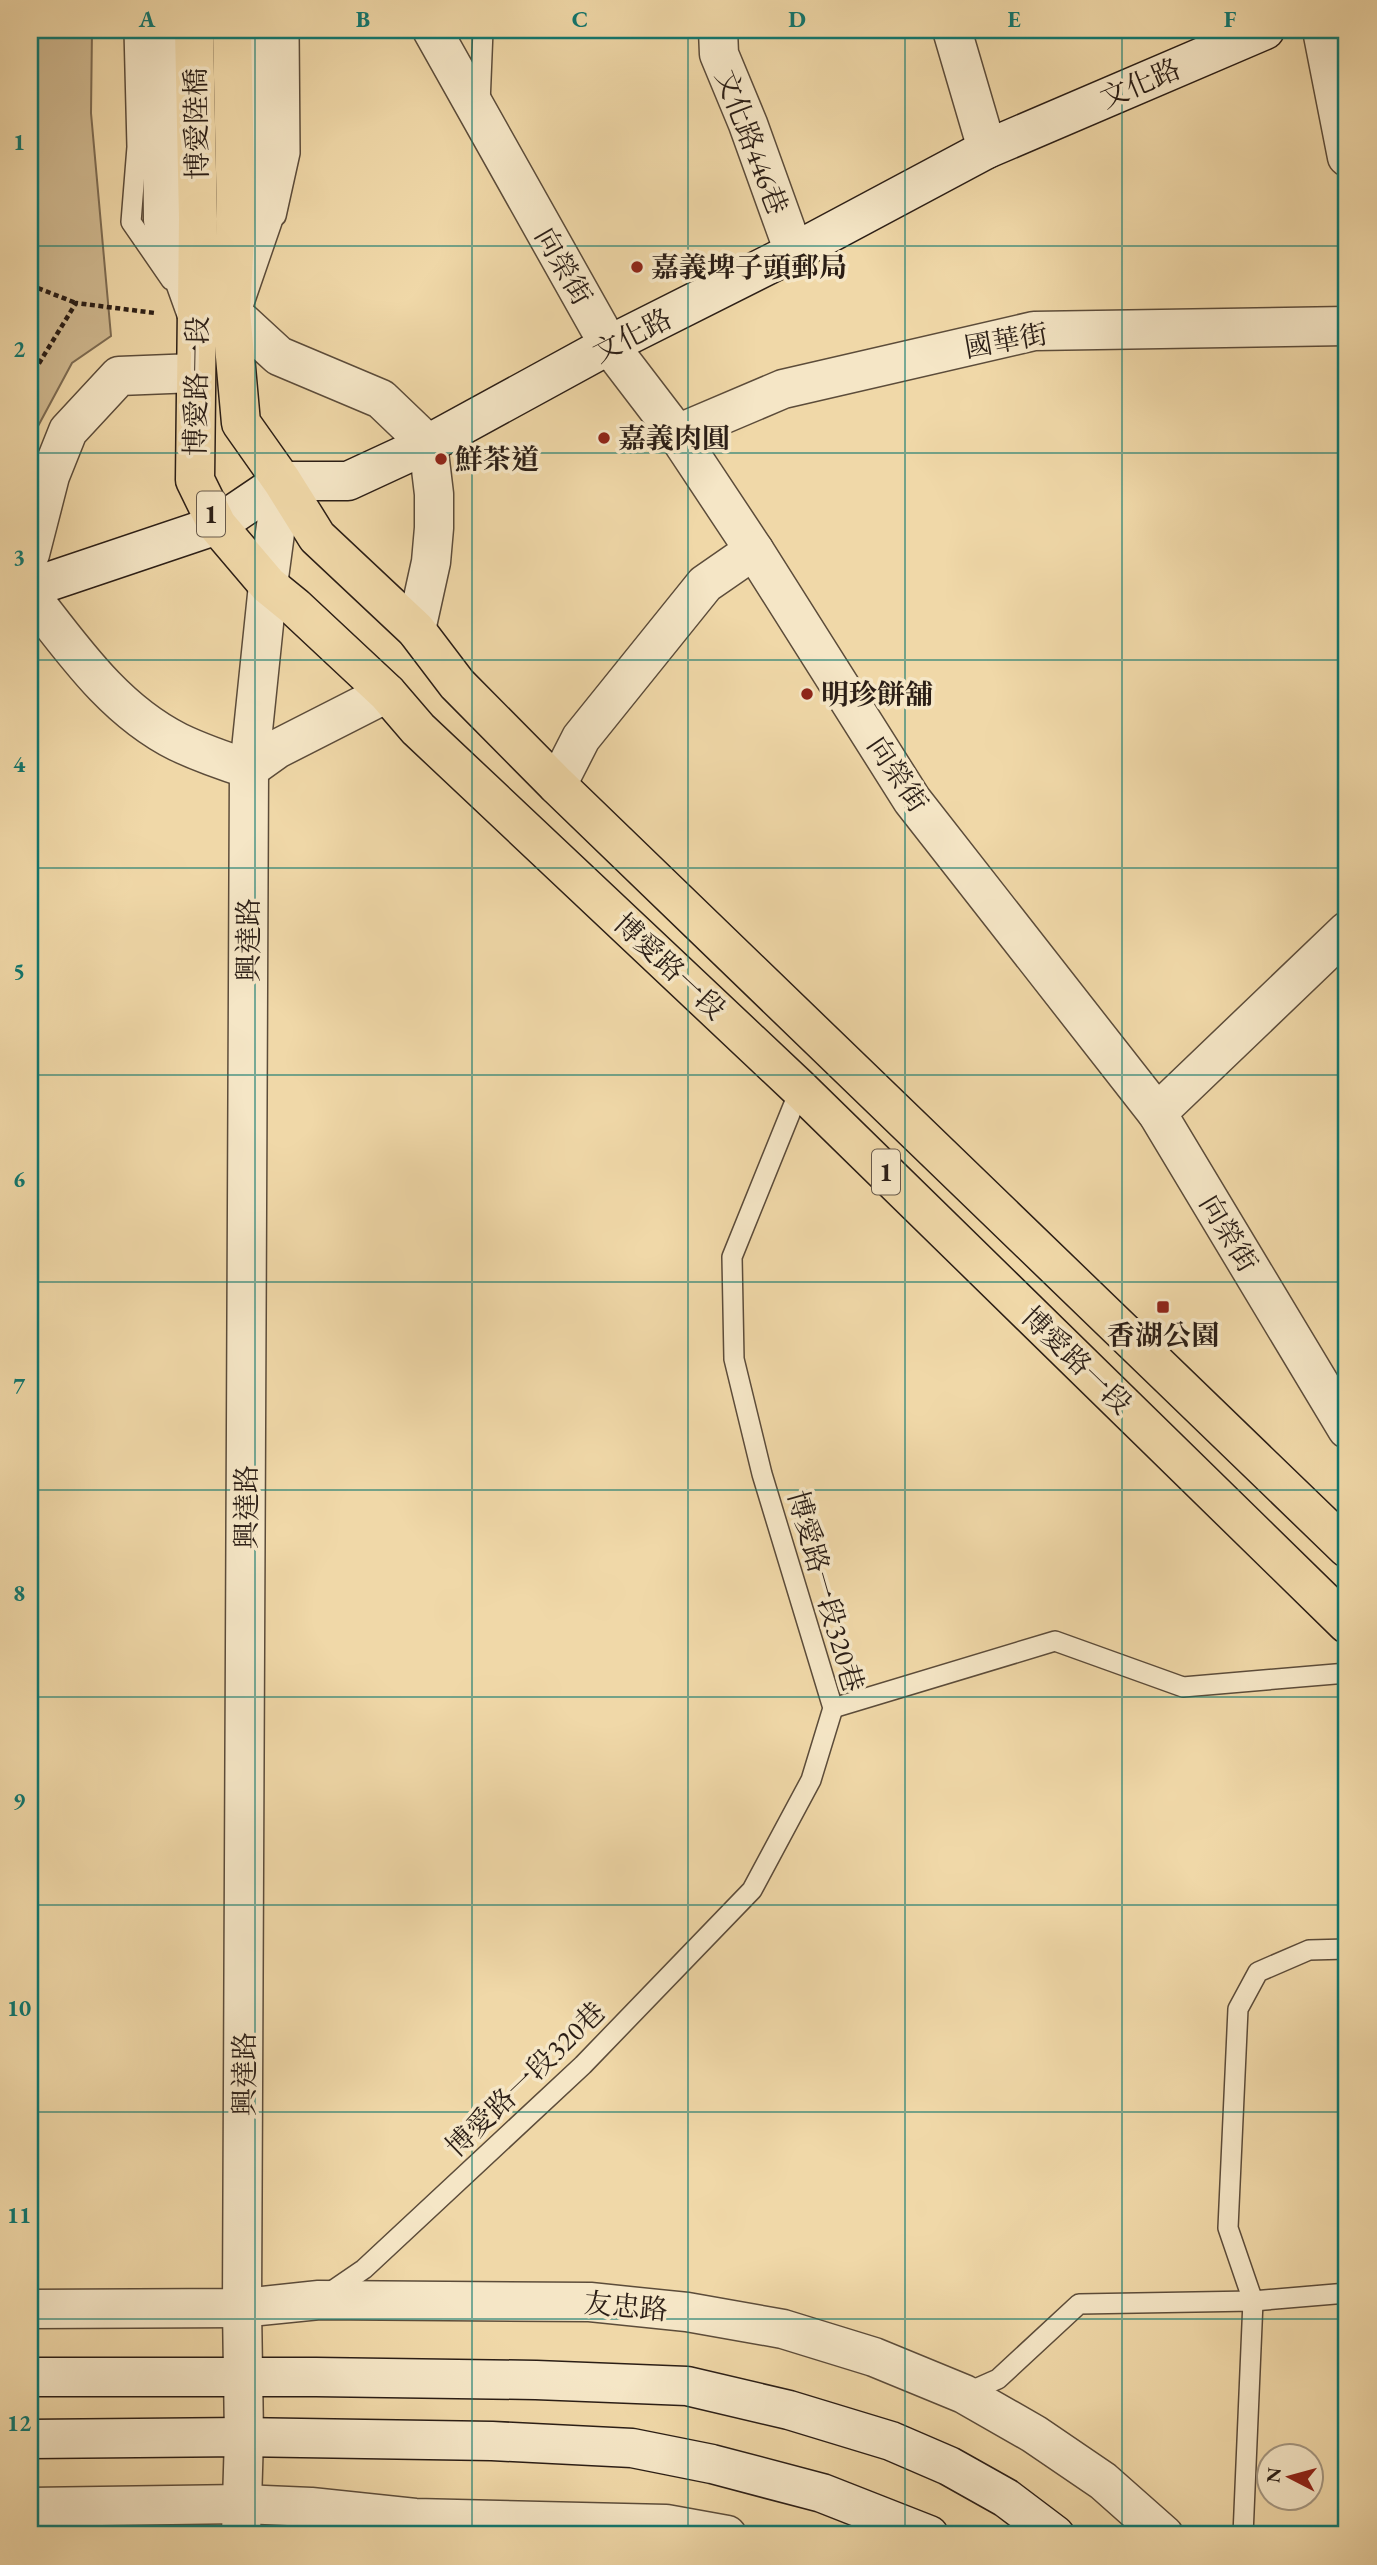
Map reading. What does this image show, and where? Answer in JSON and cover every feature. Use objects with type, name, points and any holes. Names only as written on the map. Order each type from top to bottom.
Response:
[{"type":"main road","name":"博愛陸橋","points":[[181,219],[194,30]]},
{"type":"main road","name":"博愛陸橋","points":[[232,30],[250,218]]},
{"type":"main road","name":"博愛路一段","points":[[250,218],[195,373],[195,480],[217,525],[268,585],[387,693],[418,729],[800,1089],[1347,1624]]},
{"type":"main road","name":"博愛路一段","points":[[181,219],[215,315],[241,423],[317,537],[416,629],[457,684],[557,785],[1347,1548]]},
{"type":"street","points":[[161,30],[181,219]]},
{"type":"street","points":[[250,218],[263,30]]},
{"type":"street","name":"向榮街","points":[[432,30],[609,345],[677,434],[754,550],[912,800],[1157,1113],[1347,1429]]},
{"type":"street","name":"文化路446巷","points":[[718,30],[719,54],[748,124],[794,253]]},
{"type":"street","points":[[952,30],[987,149]]},
{"type":"street","name":"文化路","points":[[282,481],[348,481],[428,444],[609,345],[794,253],[987,149],[1265,30]]},
{"type":"street","points":[[1322,30],[1347,157]]},
{"type":"street","points":[[215,315],[279,356],[381,399],[428,444],[434,494],[434,528],[431,562],[416,629]]},
{"type":"street","name":"國華街","points":[[677,434],[783,389],[1034,331],[1347,326]]},
{"type":"street","points":[[30,554],[50,476],[68,431],[119,376],[195,373]]},
{"type":"street","points":[[30,588],[217,525],[282,481]]},
{"type":"street","name":"興達路","points":[[242,2519],[248,769],[282,481]]},
{"type":"street","points":[[557,785],[581,738],[705,584],[754,550]]},
{"type":"street","points":[[30,595],[99,681],[143,720],[176,741],[211,757],[248,769],[277,749],[387,693]]},
{"type":"street","points":[[1157,1113],[1347,931]]},
{"type":"street","name":"友忠路","points":[[30,2309],[242,2308],[319,2300],[590,2302],[687,2312],[783,2329],[874,2357],[964,2394],[1034,2434],[1103,2481],[1164,2535]]},
{"type":"street","points":[[30,2377],[242,2376],[522,2380],[687,2386],[789,2410],[891,2441],[949,2466],[1006,2498],[1055,2535]]},
{"type":"street","points":[[30,2440],[244,2437],[492,2441],[632,2448],[712,2464],[822,2493],[929,2535]]},
{"type":"street","points":[[30,2507],[242,2519],[311,2507],[415,2518],[727,2535]]},
{"type":"lane","points":[[134,30],[136,147],[131,222],[215,315],[272,232],[283,191],[290,153],[289,30]]},
{"type":"lane","points":[[479,115],[483,30]]},
{"type":"lane","name":"博愛路一段320巷","points":[[319,2300],[364,2269],[583,2065],[752,1890],[811,1780],[833,1708],[762,1475],[734,1359],[733,1257],[800,1089]]},
{"type":"lane","points":[[833,1708],[1055,1641],[1183,1687],[1347,1673]]},
{"type":"lane","points":[[1243,2535],[1253,2301],[1228,2228],[1238,2009],[1258,1972],[1309,1950],[1347,1949]]},
{"type":"lane","points":[[964,2394],[998,2379],[1079,2304],[1253,2301],[1347,2293]]},
{"type":"path","points":[[30,285],[76,303],[215,315]]},
{"type":"path","points":[[30,378],[76,303]]},
{"type":"shaded area","points":[[30,30],[92,30],[91,113],[111,336],[72,363],[30,441]]},
{"type":"place","name":"嘉義埤子頭郵局","points":[[637,267]]},
{"type":"place","name":"嘉義肉圓","points":[[604,438]]},
{"type":"place","name":"鮮茶道","points":[[441,459]]},
{"type":"place","name":"明珍餅舖","points":[[807,694]]},
{"type":"place","name":"香湖公園","points":[[1163,1307]]}]
